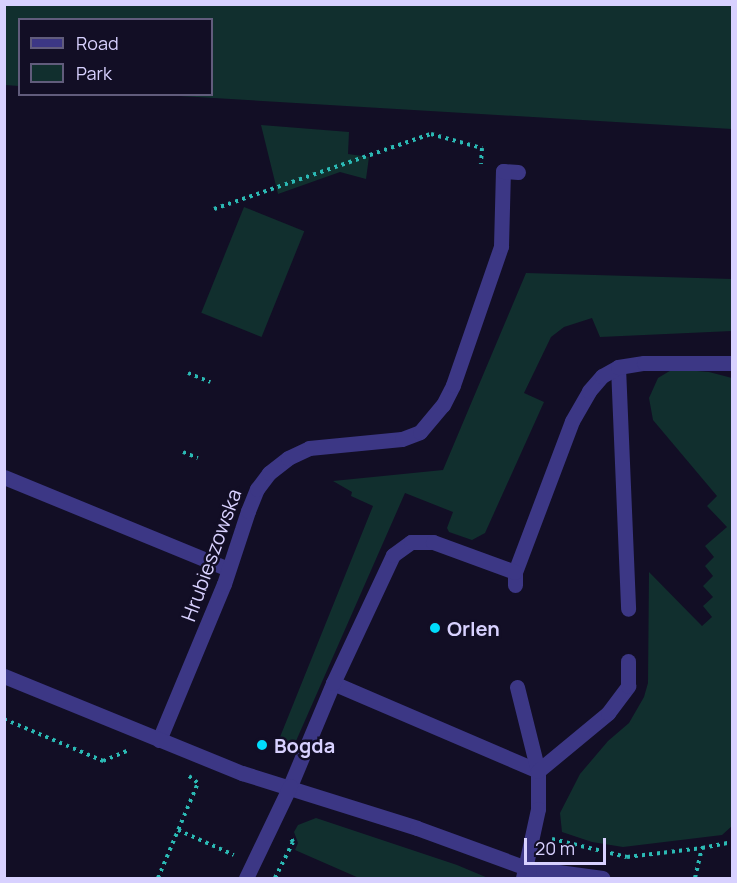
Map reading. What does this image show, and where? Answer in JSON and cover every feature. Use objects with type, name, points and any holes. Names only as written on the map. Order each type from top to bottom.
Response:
[{"type":"street","name":"Hrubieszowska","points":[[159,740],[194,660],[257,489],[269,473],[288,458],[309,448],[402,439],[420,432],[442,405],[453,385],[501,246],[503,171],[518,172]]},
{"type":"street","points":[[246,879],[393,555],[411,542],[433,542],[515,578],[572,421],[589,391],[602,376],[618,367],[644,363],[732,363]]},
{"type":"street","points":[[618,367],[628,609]]},
{"type":"street","points":[[4,477],[228,569]]},
{"type":"street","points":[[538,771],[608,713],[628,686],[628,661]]},
{"type":"street","points":[[4,676],[242,773],[290,786],[417,828],[524,873],[554,879]]},
{"type":"street","points":[[333,683],[538,771]]},
{"type":"street","points":[[517,687],[538,771],[538,809],[524,873]]},
{"type":"street","points":[[524,873],[602,879]]},
{"type":"path","points":[[214,209],[431,134],[482,148],[481,172]]},
{"type":"path","points":[[188,373],[210,382]]},
{"type":"path","points":[[183,452],[198,458]]},
{"type":"path","points":[[4,719],[103,761],[134,748]]},
{"type":"path","points":[[158,879],[198,783],[181,770]]},
{"type":"path","points":[[275,879],[293,842],[291,826]]},
{"type":"path","points":[[178,830],[237,857]]},
{"type":"path","points":[[534,835],[627,857],[732,842]]},
{"type":"path","points":[[695,879],[702,848]]},
{"type":"green space","points":[[4,5],[732,5],[732,129],[180,96],[213,96],[213,18],[18,18],[18,86],[5,85]]},
{"type":"green space","points":[[261,125],[349,132],[348,154],[369,157],[366,179],[340,172],[278,194]]},
{"type":"green space","points":[[244,207],[304,231],[262,337],[201,313]]},
{"type":"green space","points":[[526,273],[732,279],[732,331],[600,337],[592,318],[564,327],[551,337],[524,393],[544,402],[485,533],[472,540],[449,532],[447,528],[453,512],[405,493],[296,741],[291,744],[278,742],[373,506],[351,496],[352,492],[333,481],[443,470]]},
{"type":"green space","points":[[673,369],[709,372],[732,378],[732,826],[722,835],[623,847],[592,842],[562,832],[560,813],[580,774],[608,741],[629,723],[644,697],[648,683],[649,572],[702,626],[712,617],[703,606],[713,597],[703,586],[713,576],[705,566],[714,557],[705,546],[727,527],[707,506],[717,496],[653,420],[649,398],[658,378]]},
{"type":"green space","points":[[316,818],[457,865],[488,878],[359,878],[295,850],[298,843],[294,832],[298,825]]},
{"type":"place","name":"Orlen","points":[[435,628]]},
{"type":"place","name":"Bogda","points":[[262,745]]}]
